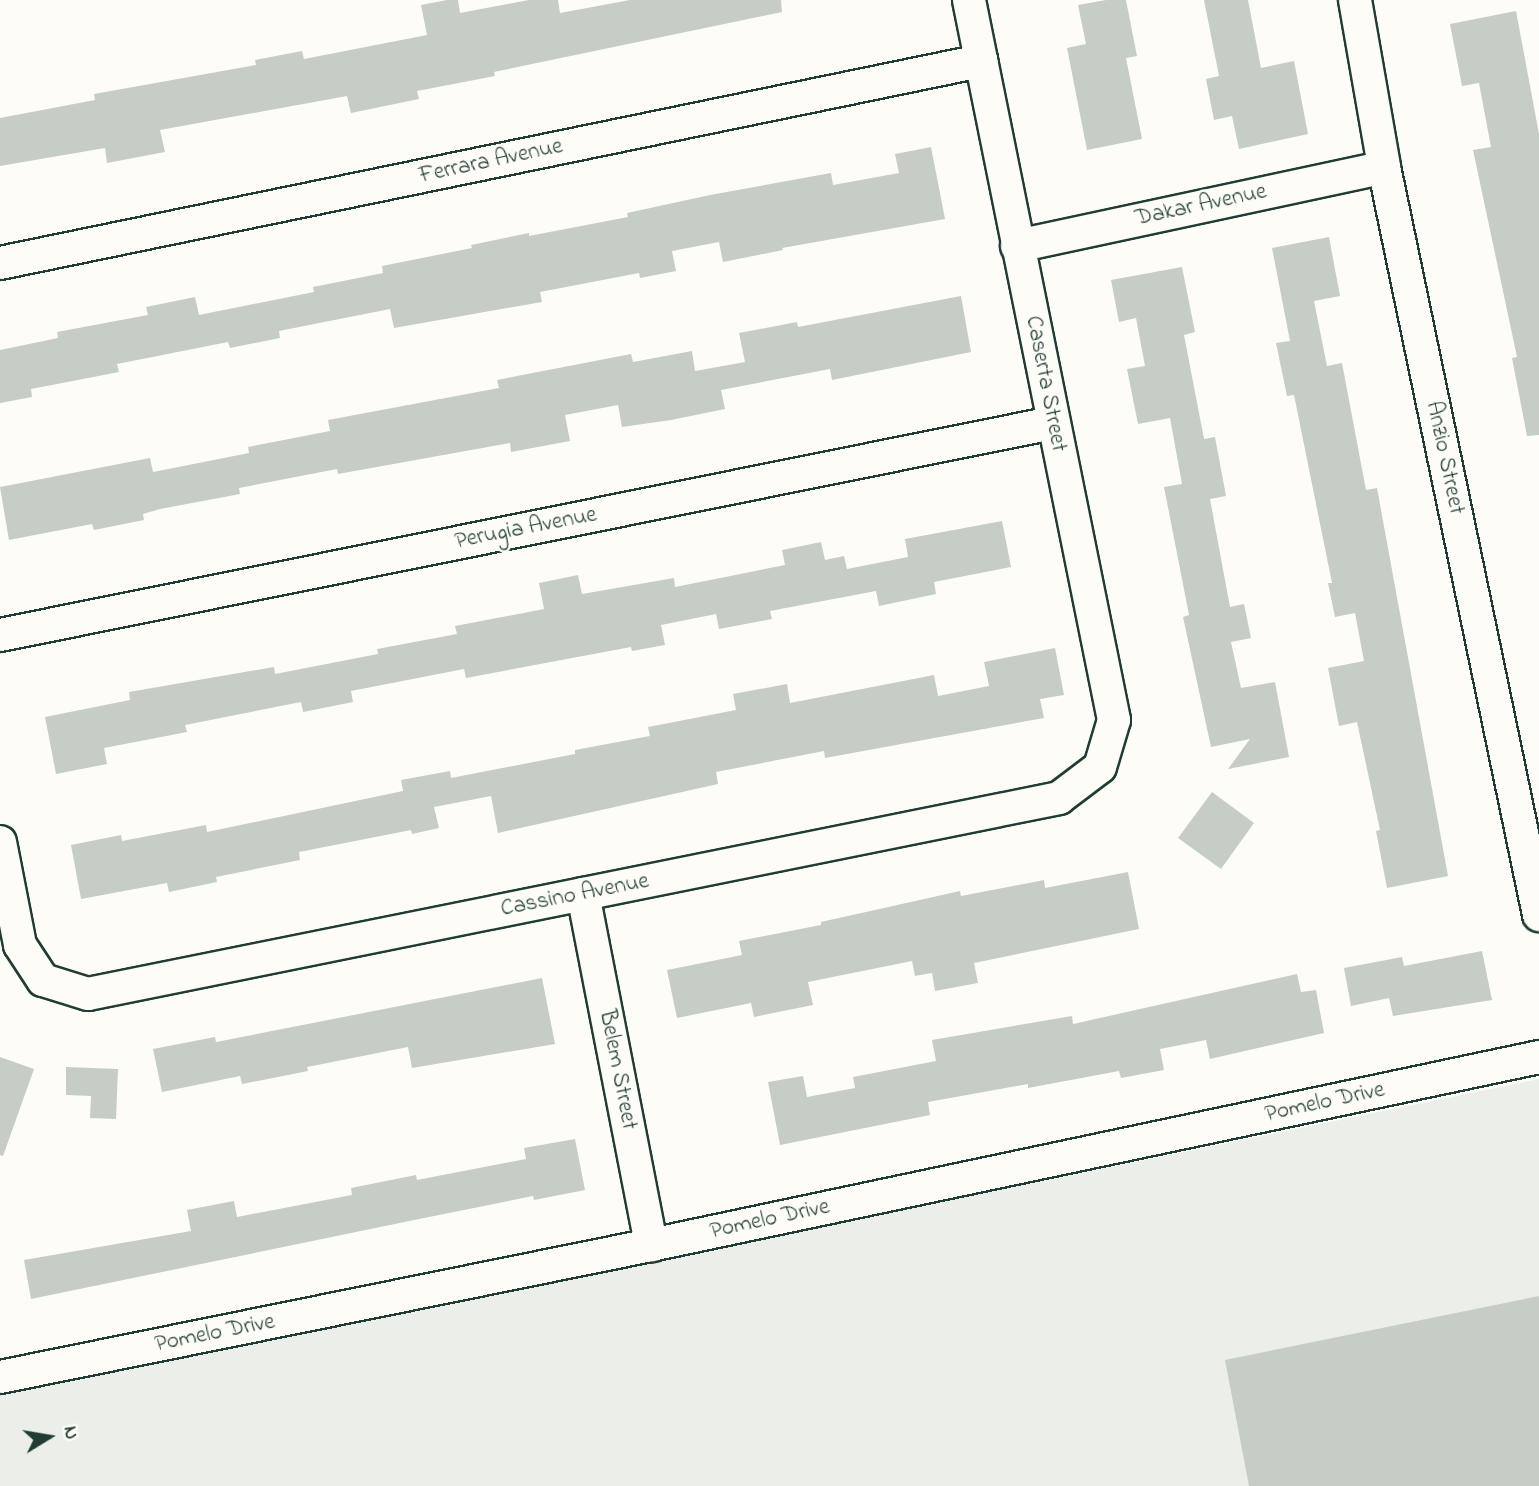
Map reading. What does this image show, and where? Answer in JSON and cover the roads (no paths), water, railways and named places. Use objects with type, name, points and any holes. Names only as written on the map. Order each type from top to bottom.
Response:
[{"type":"street","name":"Caserta Street","points":[[969,0],[1052,423],[1114,720],[1100,766]]},
{"type":"street","name":"Anzio Street","points":[[1355,0],[1384,167],[1539,915]]},
{"type":"street","name":"Ferrara Avenue","points":[[0,262],[981,61]]},
{"type":"street","name":"Dakar Avenue","points":[[1017,246],[1384,167]]},
{"type":"street","name":"Perugia Avenue","points":[[0,635],[1052,423]]},
{"type":"street","name":"Cassino Avenue","points":[[0,842],[20,945],[43,980],[88,994],[1059,798],[1100,766]]},
{"type":"street","name":"Belem Street","points":[[583,894],[651,1245]]},
{"type":"street","name":"Pomelo Drive","points":[[0,1377],[651,1245],[1539,1057]]}]
